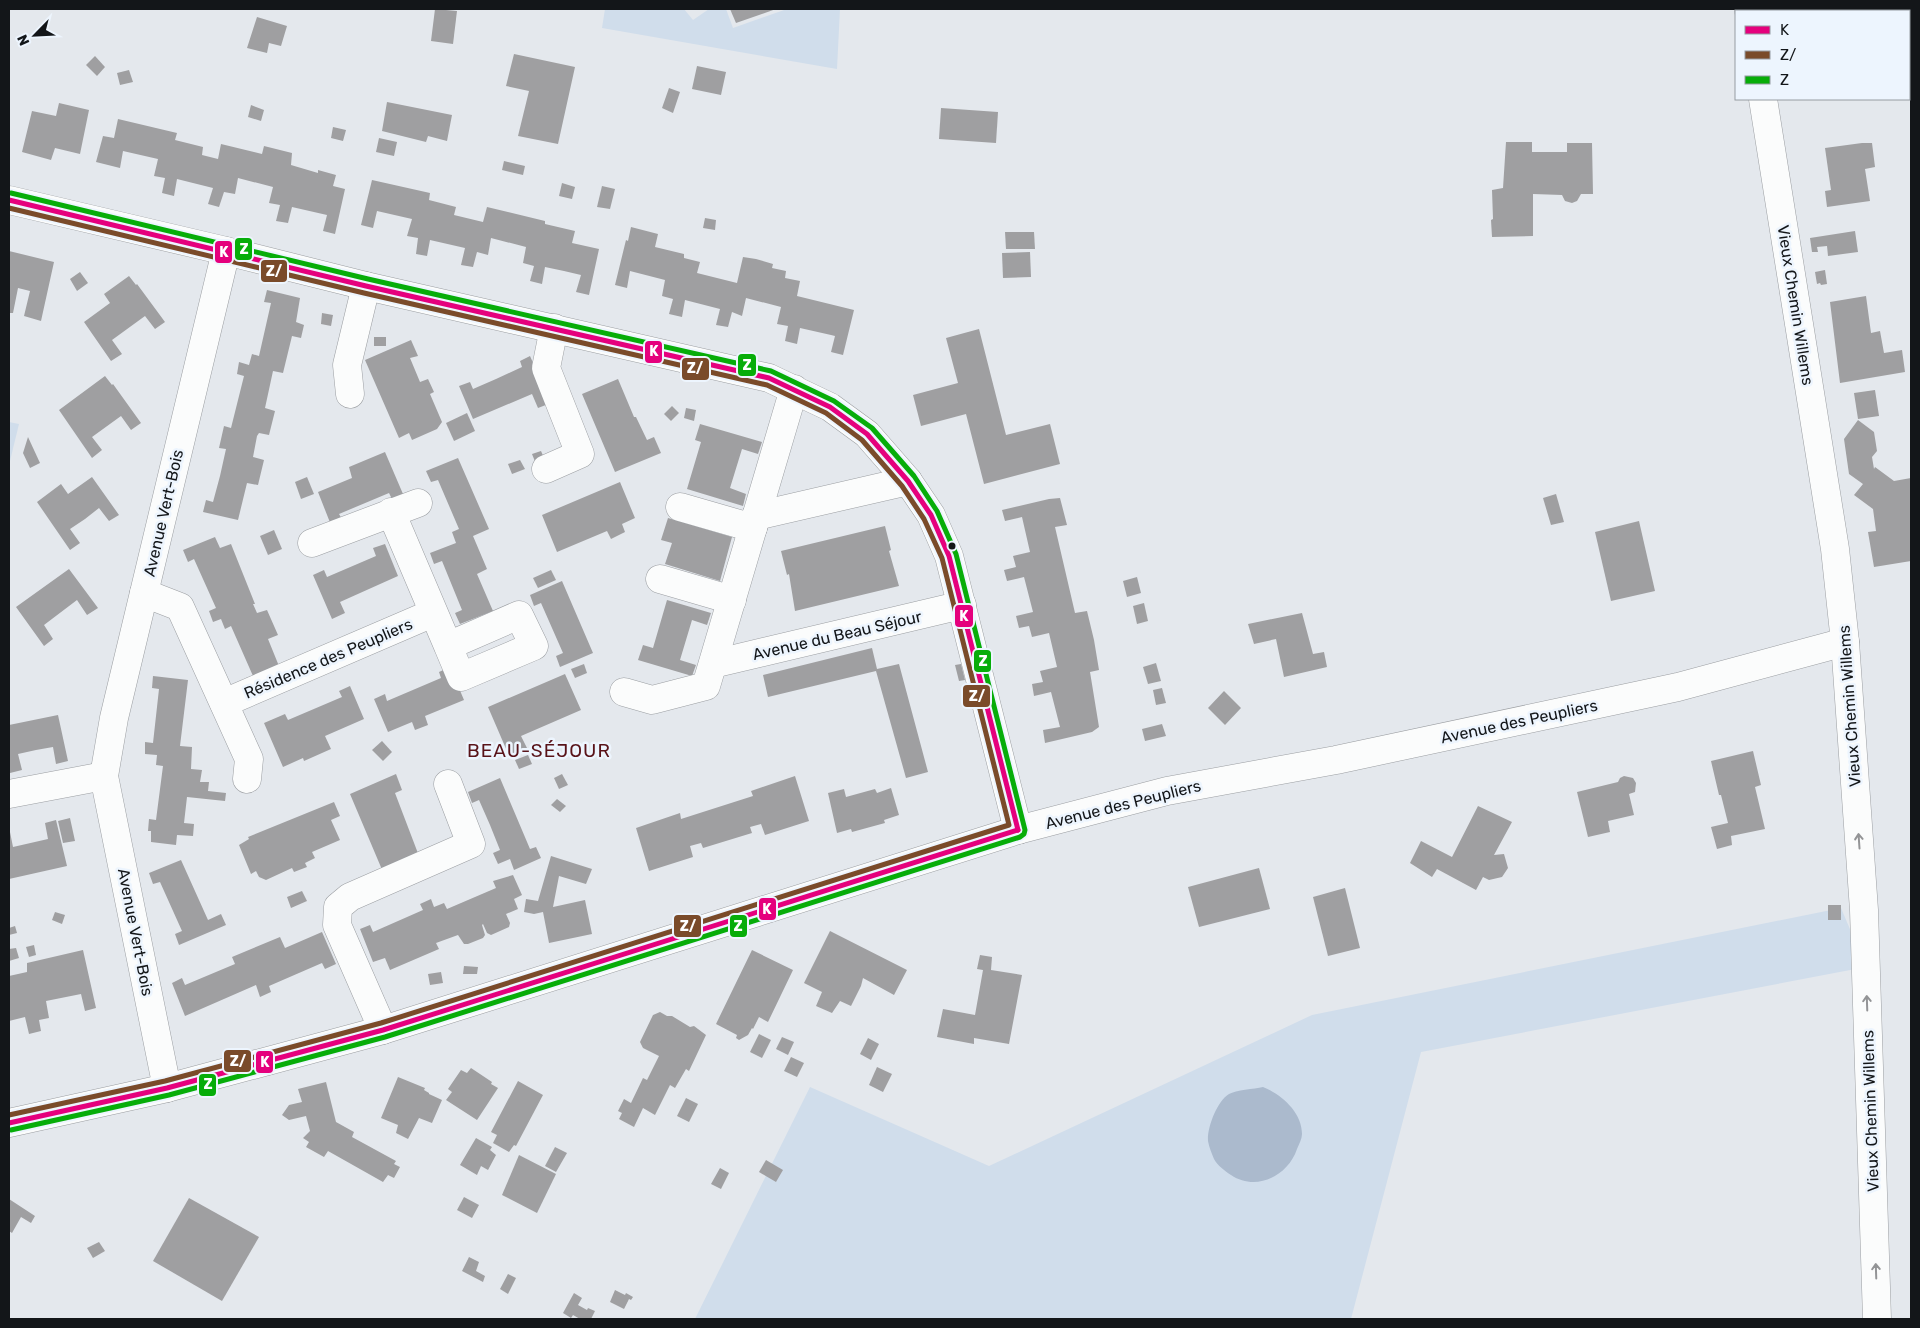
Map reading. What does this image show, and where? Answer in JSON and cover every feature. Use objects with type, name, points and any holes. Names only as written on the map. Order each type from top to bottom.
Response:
[{"type":"street","name":"Vieux Chemin Willems","points":[[1763,100],[1835,549],[1845,642],[1864,910],[1877,1319]]},
{"type":"street","points":[[9,200],[366,286],[769,378],[830,408],[868,434],[908,480],[931,515],[949,556],[1018,830]]},
{"type":"street","name":"Avenue Vert-Bois","points":[[167,1088],[104,776],[114,718],[226,251]]},
{"type":"street","points":[[350,394],[347,365],[366,286]]},
{"type":"street","points":[[546,469],[580,454],[546,368],[554,328]]},
{"type":"street","points":[[624,692],[652,700],[706,686],[794,389]]},
{"type":"street","points":[[680,507],[754,522],[908,480]]},
{"type":"street","points":[[312,543],[418,503]]},
{"type":"street","name":"Résidence des Peupliers","points":[[391,512],[448,646]]},
{"type":"street","points":[[660,579],[732,600]]},
{"type":"street","name":"Résidence des Peupliers","points":[[144,592],[180,607],[248,759],[247,779]]},
{"type":"street","name":"Avenue du Beau Séjour","points":[[713,664],[962,605]]},
{"type":"street","name":"Résidence des Peupliers","points":[[224,703],[433,613]]},
{"type":"street","name":"Avenue des Peupliers","points":[[9,1123],[167,1088],[383,1030],[1018,830],[1167,791],[1336,760],[1678,688],[1845,642]]},
{"type":"street","points":[[9,794],[104,776]]},
{"type":"street","points":[[383,1030],[337,925],[338,907],[350,896],[471,844],[448,784]]},
{"type":"shaded area","points":[[605,9],[684,9],[693,20],[709,9],[726,9],[733,28],[787,9],[840,9],[837,69],[602,28]]},
{"type":"shaded area","points":[[9,422],[19,424],[9,465]]},
{"type":"shaded area","points":[[1841,908],[1866,967],[1421,1052],[1351,1319],[695,1319],[810,1087],[989,1166],[1312,1015]]},
{"type":"shaded area","points":[[1263,1087],[1277,1094],[1294,1111],[1301,1126],[1302,1136],[1293,1159],[1279,1174],[1260,1181],[1251,1182],[1231,1175],[1217,1163],[1210,1148],[1208,1136],[1214,1115],[1225,1097],[1236,1092]]},
{"type":"building","points":[[435,9],[457,11],[453,44],[431,41]]},
{"type":"building","points":[[730,9],[776,9],[736,23]]},
{"type":"building","points":[[257,17],[287,26],[281,46],[269,43],[267,53],[247,48]]},
{"type":"building","points":[[514,54],[575,67],[558,144],[518,136],[529,91],[506,86]]},
{"type":"building","points":[[95,56],[105,67],[97,76],[86,65]]},
{"type":"building","points":[[697,66],[726,72],[721,95],[692,89]]},
{"type":"building","points":[[129,70],[133,82],[120,85],[117,73]]},
{"type":"building","points":[[669,88],[680,92],[673,113],[662,108]]},
{"type":"building","points":[[387,102],[452,115],[447,141],[428,136],[426,142],[382,131]]},
{"type":"building","points":[[59,103],[89,110],[80,154],[55,148],[51,160],[22,152],[32,111],[56,116]]},
{"type":"building","points":[[251,105],[264,110],[261,121],[248,117]]},
{"type":"building","points":[[941,108],[998,112],[996,143],[939,139]]},
{"type":"building","points":[[118,119],[177,133],[175,140],[203,147],[202,155],[218,159],[221,144],[262,154],[264,146],[292,153],[291,165],[318,173],[318,170],[336,175],[333,186],[345,189],[335,234],[323,231],[327,215],[292,207],[288,223],[276,221],[280,205],[269,203],[273,187],[238,178],[235,194],[224,192],[219,207],[208,204],[213,188],[177,179],[174,196],[162,193],[165,178],[154,176],[158,159],[123,151],[120,168],[96,162],[103,136],[114,138]]},
{"type":"building","points":[[333,127],[346,130],[343,141],[331,138]]},
{"type":"building","points":[[379,138],[397,142],[394,156],[376,152]]},
{"type":"building","points":[[1506,142],[1532,142],[1532,152],[1567,152],[1567,143],[1592,143],[1593,194],[1581,194],[1577,201],[1572,203],[1565,201],[1562,195],[1533,194],[1533,236],[1492,237],[1492,190],[1503,188]]},
{"type":"building","points":[[1872,143],[1875,167],[1865,169],[1870,201],[1827,207],[1825,191],[1831,190],[1825,148]]},
{"type":"building","points":[[504,161],[525,166],[523,175],[502,170]]},
{"type":"building","points":[[372,180],[430,193],[429,200],[456,207],[454,215],[483,222],[487,207],[545,221],[545,224],[575,231],[572,243],[599,249],[589,295],[576,292],[581,275],[545,267],[542,284],[530,281],[534,266],[523,263],[526,247],[491,238],[488,255],[477,252],[473,267],[461,265],[465,248],[430,240],[427,256],[416,254],[418,238],[407,236],[412,219],[377,211],[373,228],[361,225]]},
{"type":"building","points":[[562,183],[575,187],[572,199],[559,196]]},
{"type":"building","points":[[602,186],[615,189],[610,209],[597,207]]},
{"type":"building","points":[[705,218],[716,220],[715,230],[703,228]]},
{"type":"building","points":[[631,227],[658,234],[655,247],[684,254],[684,258],[700,262],[697,273],[737,283],[743,257],[756,259],[773,264],[772,268],[786,271],[785,278],[800,281],[797,296],[854,310],[843,355],[831,352],[835,336],[831,335],[800,328],[797,344],[785,341],[788,326],[777,324],[781,307],[746,298],[742,316],[732,312],[728,327],[716,325],[720,309],[685,300],[682,317],[669,314],[673,299],[662,296],[665,280],[630,271],[627,288],[615,285]]},
{"type":"building","points":[[1855,231],[1858,252],[1828,256],[1827,246],[1817,247],[1818,252],[1812,252],[1810,238]]},
{"type":"building","points":[[1005,232],[1034,232],[1035,249],[1006,249]]},
{"type":"building","points":[[9,251],[54,262],[41,321],[24,316],[30,291],[18,288],[13,313],[9,313]]},
{"type":"building","points":[[1030,252],[1031,277],[1003,278],[1002,253]]},
{"type":"building","points":[[1825,270],[1827,284],[1817,284],[1815,272]]},
{"type":"building","points":[[80,272],[88,283],[77,291],[70,279]]},
{"type":"building","points":[[129,276],[165,322],[155,329],[145,316],[112,340],[122,354],[111,361],[84,322],[110,303],[104,294]]},
{"type":"building","points":[[267,290],[300,298],[296,322],[304,325],[301,338],[292,336],[283,373],[273,371],[265,408],[275,411],[269,435],[259,433],[257,436],[253,457],[264,460],[258,485],[247,483],[238,520],[203,512],[206,500],[213,502],[226,449],[219,448],[224,426],[231,428],[244,376],[237,374],[239,362],[249,365],[252,354],[259,356],[271,303],[264,302]]},
{"type":"building","points":[[1866,296],[1871,333],[1880,331],[1884,353],[1902,350],[1905,372],[1840,383],[1830,302]]},
{"type":"building","points":[[322,313],[333,315],[331,326],[321,324]]},
{"type":"building","points":[[979,329],[1006,435],[1050,424],[1060,464],[984,484],[966,414],[921,426],[913,395],[958,383],[946,338]]},
{"type":"building","points":[[374,337],[386,337],[386,346],[374,346]]},
{"type":"building","points":[[411,340],[418,356],[410,358],[420,382],[428,379],[434,392],[430,394],[442,422],[437,429],[412,440],[409,433],[399,438],[365,360]]},
{"type":"building","points":[[530,356],[551,403],[538,408],[532,394],[473,419],[459,386],[470,382],[473,389],[522,367],[520,361]]},
{"type":"building","points":[[105,376],[141,423],[131,430],[121,416],[92,437],[102,450],[92,458],[59,410]]},
{"type":"building","points":[[618,379],[634,417],[636,417],[647,440],[654,437],[661,453],[615,472],[582,394]]},
{"type":"building","points":[[1875,390],[1879,416],[1858,419],[1854,393]]},
{"type":"building","points":[[672,406],[679,413],[671,421],[664,414]]},
{"type":"building","points":[[686,408],[696,410],[694,421],[684,418]]},
{"type":"building","points":[[467,413],[475,431],[454,441],[446,423]]},
{"type":"building","points":[[1858,420],[1874,432],[1877,451],[1872,457],[1874,469],[1875,467],[1894,481],[1911,478],[1911,561],[1874,567],[1868,532],[1876,531],[1873,509],[1854,495],[1863,484],[1849,474],[1844,439]]},
{"type":"building","points":[[700,424],[762,442],[758,454],[742,449],[730,488],[746,494],[743,506],[687,489],[701,442],[695,440]]},
{"type":"building","points":[[28,437],[40,463],[30,468],[23,453]]},
{"type":"building","points":[[541,451],[545,460],[536,464],[532,454]]},
{"type":"building","points":[[385,452],[403,494],[392,499],[389,493],[339,514],[343,521],[331,525],[318,492],[352,478],[349,467]]},
{"type":"building","points":[[458,458],[489,529],[473,536],[487,569],[477,574],[493,611],[460,624],[455,613],[462,610],[442,561],[434,564],[430,553],[456,543],[452,532],[459,529],[438,480],[431,482],[426,471]]},
{"type":"building","points":[[520,460],[525,469],[512,474],[508,464]]},
{"type":"building","points":[[92,477],[119,515],[109,521],[99,508],[70,529],[80,543],[70,550],[37,502],[61,484],[68,494]]},
{"type":"building","points":[[307,477],[314,494],[301,499],[295,482]]},
{"type":"building","points":[[620,482],[635,518],[622,524],[625,532],[611,539],[607,531],[557,552],[542,515]]},
{"type":"building","points":[[1556,494],[1564,522],[1551,525],[1543,498]]},
{"type":"building","points":[[1060,498],[1067,525],[1055,527],[1075,613],[1087,611],[1094,640],[1099,670],[1090,672],[1099,727],[1092,732],[1045,743],[1043,730],[1060,727],[1051,692],[1034,696],[1032,684],[1043,682],[1040,671],[1057,667],[1049,633],[1032,637],[1029,626],[1019,628],[1016,616],[1033,612],[1024,577],[1007,581],[1004,570],[1016,567],[1013,556],[1030,552],[1022,517],[1005,521],[1002,510]]},
{"type":"building","points":[[668,518],[732,537],[720,581],[665,564],[672,543],[661,540]]},
{"type":"building","points":[[1639,521],[1655,591],[1611,601],[1595,532]]},
{"type":"building","points":[[885,526],[891,550],[889,551],[899,586],[795,611],[789,574],[787,575],[781,551]]},
{"type":"building","points":[[274,530],[282,549],[268,555],[260,536]]},
{"type":"building","points":[[215,537],[220,548],[231,544],[257,613],[267,610],[278,635],[268,639],[283,676],[246,678],[253,676],[231,626],[225,629],[221,619],[213,622],[209,611],[216,608],[194,559],[188,562],[183,550]]},
{"type":"building","points":[[385,544],[398,576],[340,602],[345,613],[332,619],[313,575],[324,570],[327,577],[376,556],[373,548]]},
{"type":"building","points":[[69,569],[98,608],[87,615],[77,600],[44,625],[53,639],[44,646],[16,607]]},
{"type":"building","points":[[551,570],[556,580],[538,588],[533,578]]},
{"type":"building","points":[[1137,577],[1141,593],[1127,597],[1123,581]]},
{"type":"building","points":[[562,581],[593,653],[560,667],[556,656],[563,653],[541,603],[534,606],[530,595]]},
{"type":"building","points":[[667,600],[711,613],[707,625],[692,620],[680,660],[696,665],[692,676],[638,660],[643,645],[653,648]]},
{"type":"building","points":[[1144,603],[1148,621],[1137,624],[1133,606]]},
{"type":"building","points":[[1302,613],[1313,654],[1324,652],[1327,667],[1284,677],[1276,639],[1254,644],[1248,624]]},
{"type":"building","points":[[872,648],[877,669],[899,664],[928,772],[906,778],[876,671],[768,697],[763,675]]},
{"type":"building","points":[[1156,663],[1161,681],[1148,684],[1143,667]]},
{"type":"building","points":[[584,664],[587,673],[575,678],[571,669]]},
{"type":"building","points":[[961,664],[965,680],[959,681],[955,665]]},
{"type":"building","points":[[450,667],[464,700],[425,716],[428,725],[415,730],[412,722],[388,732],[374,699],[385,694],[387,701],[441,678],[439,672]]},
{"type":"building","points":[[565,674],[581,710],[521,736],[528,750],[510,758],[488,707]]},
{"type":"building","points":[[153,676],[188,680],[180,746],[192,747],[191,769],[202,770],[200,782],[209,782],[208,791],[226,793],[225,801],[187,797],[184,823],[194,824],[193,836],[177,835],[176,845],[151,842],[151,831],[148,831],[149,819],[156,820],[163,766],[156,765],[157,755],[145,754],[145,742],[153,743],[159,689],[152,688]]},
{"type":"building","points":[[350,686],[364,719],[325,736],[331,749],[304,761],[303,758],[283,767],[264,723],[285,714],[288,720],[342,697],[339,691]]},
{"type":"building","points":[[1162,688],[1166,703],[1156,705],[1153,690]]},
{"type":"building","points":[[1224,691],[1241,708],[1225,725],[1208,708]]},
{"type":"building","points":[[58,715],[68,761],[56,764],[53,747],[36,750],[18,754],[22,770],[10,773],[9,725]]},
{"type":"building","points":[[1162,724],[1166,736],[1145,741],[1142,729]]},
{"type":"building","points":[[382,741],[392,752],[383,761],[372,750]]},
{"type":"building","points":[[1753,751],[1761,785],[1755,787],[1765,829],[1731,836],[1732,845],[1717,849],[1711,827],[1728,823],[1711,761]]},
{"type":"building","points":[[528,755],[532,764],[519,769],[515,760]]},
{"type":"building","points":[[396,774],[402,790],[395,793],[419,856],[383,872],[350,794]]},
{"type":"building","points":[[562,774],[568,785],[559,789],[554,778]]},
{"type":"building","points":[[795,776],[809,821],[765,835],[761,824],[750,827],[752,833],[703,848],[701,843],[690,846],[693,857],[649,871],[636,828],[680,813],[681,819],[753,796],[751,791]]},
{"type":"building","points":[[1624,776],[1633,778],[1636,783],[1635,792],[1629,794],[1634,815],[1608,821],[1610,832],[1588,837],[1577,792],[1618,782]]},
{"type":"building","points":[[500,778],[530,849],[536,847],[541,858],[514,870],[510,859],[498,864],[493,853],[500,850],[490,825],[479,800],[472,803],[468,792]]},
{"type":"building","points":[[891,788],[899,815],[884,820],[885,823],[852,832],[851,829],[837,833],[828,793],[844,789],[846,797],[875,789],[877,793]]},
{"type":"building","points":[[557,799],[566,806],[560,812],[551,805]]},
{"type":"building","points":[[334,802],[340,816],[331,820],[340,840],[312,852],[315,858],[305,863],[307,867],[294,872],[292,868],[266,880],[259,877],[256,871],[251,874],[239,845],[249,839],[248,837]]},
{"type":"building","points":[[1478,806],[1512,822],[1494,855],[1504,854],[1508,868],[1502,877],[1489,880],[1483,877],[1476,890],[1437,869],[1432,877],[1410,863],[1421,841],[1452,857]]},
{"type":"building","points":[[70,818],[75,841],[63,843],[58,821]]},
{"type":"building","points":[[56,820],[67,866],[9,879],[9,827],[13,847],[48,839],[45,823]]},
{"type":"building","points":[[551,856],[592,869],[586,884],[559,876],[553,907],[585,900],[592,934],[549,943],[543,912],[534,914],[524,912],[526,899],[538,901]]},
{"type":"building","points":[[181,860],[208,920],[221,914],[226,925],[179,945],[175,934],[182,931],[160,882],[153,884],[149,873]]},
{"type":"building","points":[[1259,868],[1270,909],[1199,927],[1188,887]]},
{"type":"building","points":[[513,875],[522,895],[514,899],[518,909],[506,914],[510,923],[509,927],[491,935],[487,933],[483,924],[485,935],[483,938],[464,944],[458,935],[436,943],[439,949],[390,970],[385,958],[373,962],[360,929],[370,925],[373,932],[423,910],[420,904],[431,899],[434,907],[444,903],[447,909],[496,888],[493,881]]},
{"type":"building","points":[[1345,888],[1360,948],[1328,956],[1313,897]]},
{"type":"building","points":[[302,891],[307,901],[291,908],[287,897]]},
{"type":"building","points":[[1828,905],[1841,905],[1841,920],[1828,920]]},
{"type":"building","points":[[55,912],[65,915],[62,924],[52,920]]},
{"type":"building","points":[[15,926],[17,933],[9,935],[9,928]]},
{"type":"building","points":[[830,931],[907,970],[894,995],[863,978],[851,1006],[840,1001],[832,1013],[816,1006],[822,992],[804,983]]},
{"type":"building","points":[[322,932],[336,964],[325,969],[322,963],[269,986],[271,992],[260,997],[256,985],[185,1016],[172,983],[182,978],[185,985],[235,964],[232,957],[280,937],[285,948]]},
{"type":"building","points":[[34,945],[36,955],[29,957],[26,947]]},
{"type":"building","points":[[16,948],[19,958],[9,961],[9,949]]},
{"type":"building","points":[[83,950],[96,1008],[85,1011],[81,994],[46,1001],[49,1018],[39,1020],[41,1031],[29,1034],[25,1017],[9,1021],[9,976],[27,972],[27,963]]},
{"type":"building","points":[[752,950],[793,970],[768,1022],[759,1017],[748,1035],[739,1040],[736,1038],[737,1035],[716,1024]]},
{"type":"building","points":[[980,955],[992,957],[991,970],[1022,975],[1009,1044],[974,1038],[974,1044],[937,1037],[943,1009],[975,1015],[983,970],[977,969]]},
{"type":"building","points":[[464,966],[478,967],[477,974],[463,974]]},
{"type":"building","points":[[441,972],[443,983],[430,985],[428,974]]},
{"type":"building","points":[[660,1012],[667,1016],[672,1016],[690,1027],[694,1026],[706,1035],[689,1071],[686,1069],[675,1088],[670,1085],[655,1115],[643,1108],[634,1127],[619,1119],[622,1113],[618,1111],[624,1099],[631,1103],[643,1078],[647,1080],[659,1056],[643,1048],[640,1042],[653,1015]]},
{"type":"building","points":[[759,1034],[771,1040],[762,1058],[750,1052]]},
{"type":"building","points":[[782,1037],[794,1042],[788,1055],[776,1049]]},
{"type":"building","points":[[868,1038],[879,1044],[871,1060],[860,1054]]},
{"type":"building","points":[[791,1057],[804,1063],[797,1077],[784,1071]]},
{"type":"building","points":[[877,1067],[892,1074],[883,1092],[869,1085]]},
{"type":"building","points":[[471,1068],[498,1088],[477,1120],[446,1100],[452,1092],[448,1089],[461,1070],[467,1073]]},
{"type":"building","points":[[398,1077],[425,1088],[424,1090],[429,1094],[442,1100],[432,1123],[419,1118],[408,1139],[396,1133],[398,1125],[381,1118]]},
{"type":"building","points":[[518,1081],[543,1095],[516,1146],[514,1145],[509,1152],[493,1143],[497,1135],[491,1132]]},
{"type":"building","points":[[326,1082],[336,1122],[354,1132],[352,1137],[396,1161],[394,1164],[400,1167],[394,1178],[388,1175],[383,1182],[328,1151],[324,1157],[306,1147],[309,1142],[303,1138],[310,1131],[306,1116],[289,1120],[282,1115],[289,1105],[302,1102],[298,1089]]},
{"type":"building","points":[[686,1098],[698,1104],[689,1122],[677,1116]]},
{"type":"building","points":[[476,1138],[492,1147],[490,1150],[496,1155],[488,1170],[481,1166],[477,1175],[460,1165]]},
{"type":"building","points":[[555,1147],[567,1153],[556,1172],[545,1166]]},
{"type":"building","points":[[519,1155],[556,1174],[537,1213],[502,1195]]},
{"type":"building","points":[[766,1160],[783,1170],[776,1182],[759,1172]]},
{"type":"building","points":[[720,1168],[729,1173],[721,1189],[711,1184]]},
{"type":"building","points":[[464,1197],[479,1205],[472,1218],[457,1210]]},
{"type":"building","points":[[189,1198],[259,1237],[222,1301],[153,1261]]},
{"type":"building","points":[[9,1199],[35,1216],[31,1223],[21,1217],[12,1233],[9,1231]]},
{"type":"building","points":[[99,1242],[105,1251],[93,1258],[87,1248]]},
{"type":"building","points":[[469,1257],[479,1262],[476,1271],[485,1276],[483,1282],[462,1271]]},
{"type":"building","points":[[508,1274],[516,1278],[508,1294],[500,1289]]},
{"type":"building","points":[[615,1290],[633,1297],[631,1300],[629,1299],[624,1309],[610,1302]]},
{"type":"building","points":[[574,1293],[582,1298],[578,1305],[587,1310],[588,1308],[595,1311],[591,1319],[580,1319],[573,1315],[571,1318],[563,1313]]},
{"type":"transit line","name":"Z","points":[[11,193],[368,279],[771,371],[834,401],[872,428],[914,476],[937,511],[956,554],[1025,830],[1024,834],[1020,837],[385,1037],[169,1095],[11,1130]]},
{"type":"transit line","name":"K","points":[[9,200],[366,286],[769,378],[830,407],[867,434],[908,481],[931,515],[949,556],[1018,830]]},
{"type":"transit line","name":"Z/","points":[[9,208],[364,293],[767,385],[826,413],[862,440],[902,486],[924,519],[942,558],[1009,825],[381,1023],[165,1081],[9,1115]]},
{"type":"transit line","name":"K","points":[[9,1123],[167,1088],[383,1030],[1018,830]]},
{"type":"district","name":"BEAU-SÉJOUR","points":[[539,750]]}]
